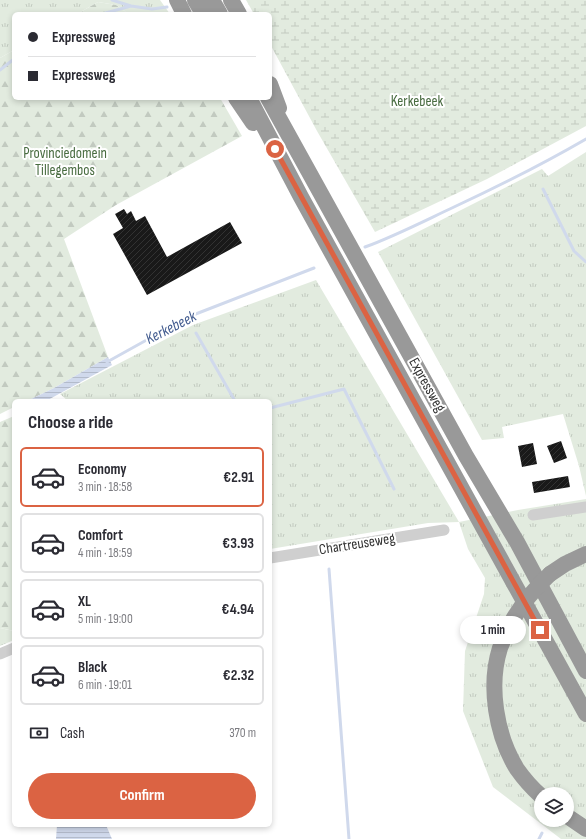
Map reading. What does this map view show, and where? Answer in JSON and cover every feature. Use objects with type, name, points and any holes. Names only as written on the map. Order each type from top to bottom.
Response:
[{"type":"highway","points":[[176,0],[183,12]]},
{"type":"highway","points":[[195,0],[202,12]]},
{"type":"highway","points":[[212,0],[219,12]]},
{"type":"highway","points":[[231,0],[238,12]]},
{"type":"highway","points":[[272,90],[287,132]]},
{"type":"highway","points":[[237,100],[281,161]]},
{"type":"highway","name":"Expressweg","points":[[250,100],[281,161],[586,714]]},
{"type":"highway","name":"Expressweg","points":[[269,100],[466,456],[517,542],[586,671]]},
{"type":"highway","points":[[534,790],[517,769],[506,748],[499,726],[495,698],[495,672],[500,648],[519,608],[534,589],[550,574],[565,564],[586,554]]},
{"type":"highway","points":[[574,821],[586,829]]},
{"type":"street","points":[[533,516],[586,507]]},
{"type":"street","name":"Chartreuseweg","points":[[272,558],[444,530]]},
{"type":"street","points":[[0,654],[12,649]]},
{"type":"green space","points":[[0,0],[160,0],[169,12],[126,12],[116,5],[98,2],[80,12],[12,12],[12,51],[0,58]]},
{"type":"green space","name":"Kerkebeek","points":[[246,0],[586,0],[586,126],[487,179],[375,232],[317,131],[272,48],[272,12],[253,12]]},
{"type":"green space","points":[[98,2],[116,5],[126,12],[80,12]]},
{"type":"green space","name":"Provinciedomein Tillegembos","points":[[12,51],[12,100],[221,100],[242,136],[116,205],[64,239],[108,357],[54,388],[31,399],[12,399],[12,408],[0,414],[0,58]]},
{"type":"green space","points":[[586,152],[586,496],[579,466],[563,414],[502,427],[504,438],[482,440],[378,252],[542,169],[548,176]]},
{"type":"green space","points":[[316,280],[459,522],[428,523],[272,549],[272,399],[66,399],[60,394],[193,325]]},
{"type":"green space","points":[[12,417],[12,631],[0,628],[0,422]]},
{"type":"green space","points":[[586,499],[586,839],[561,839],[545,827],[574,827],[574,787],[534,787],[534,818],[493,787],[463,711],[465,651],[484,594],[485,578],[468,549],[459,522],[518,510]]},
{"type":"green space","points":[[0,628],[12,631],[12,641],[0,646]]},
{"type":"water","points":[[108,357],[112,365],[50,399],[31,399],[54,388]]},
{"type":"water","points":[[57,827],[107,827],[112,839],[56,839]]},
{"type":"building","points":[[124,209],[127,214],[131,211],[136,221],[145,216],[167,257],[230,222],[242,243],[147,295],[113,234],[123,228],[115,214]]},
{"type":"building","points":[[561,441],[567,458],[554,463],[547,446]]},
{"type":"building","points":[[533,443],[537,464],[522,467],[518,446]]},
{"type":"building","points":[[568,476],[570,487],[534,493],[532,482]]},
{"type":"waterway","points":[[112,0],[131,6]]},
{"type":"waterway","points":[[109,12],[131,6],[152,9],[167,7]]},
{"type":"waterway","points":[[0,70],[12,61]]},
{"type":"waterway","name":"Kerkebeek","points":[[365,247],[488,191],[586,139]]},
{"type":"waterway","points":[[543,189],[574,251],[586,262]]},
{"type":"waterway","name":"Kerkebeek","points":[[107,362],[188,317],[314,268]]},
{"type":"waterway","points":[[196,333],[234,399]]},
{"type":"waterway","points":[[272,407],[344,389],[394,489]]},
{"type":"waterway","points":[[329,569],[349,839]]},
{"type":"waterway","points":[[539,839],[542,833]]},
{"type":"route","points":[[275,149],[540,630]]}]
